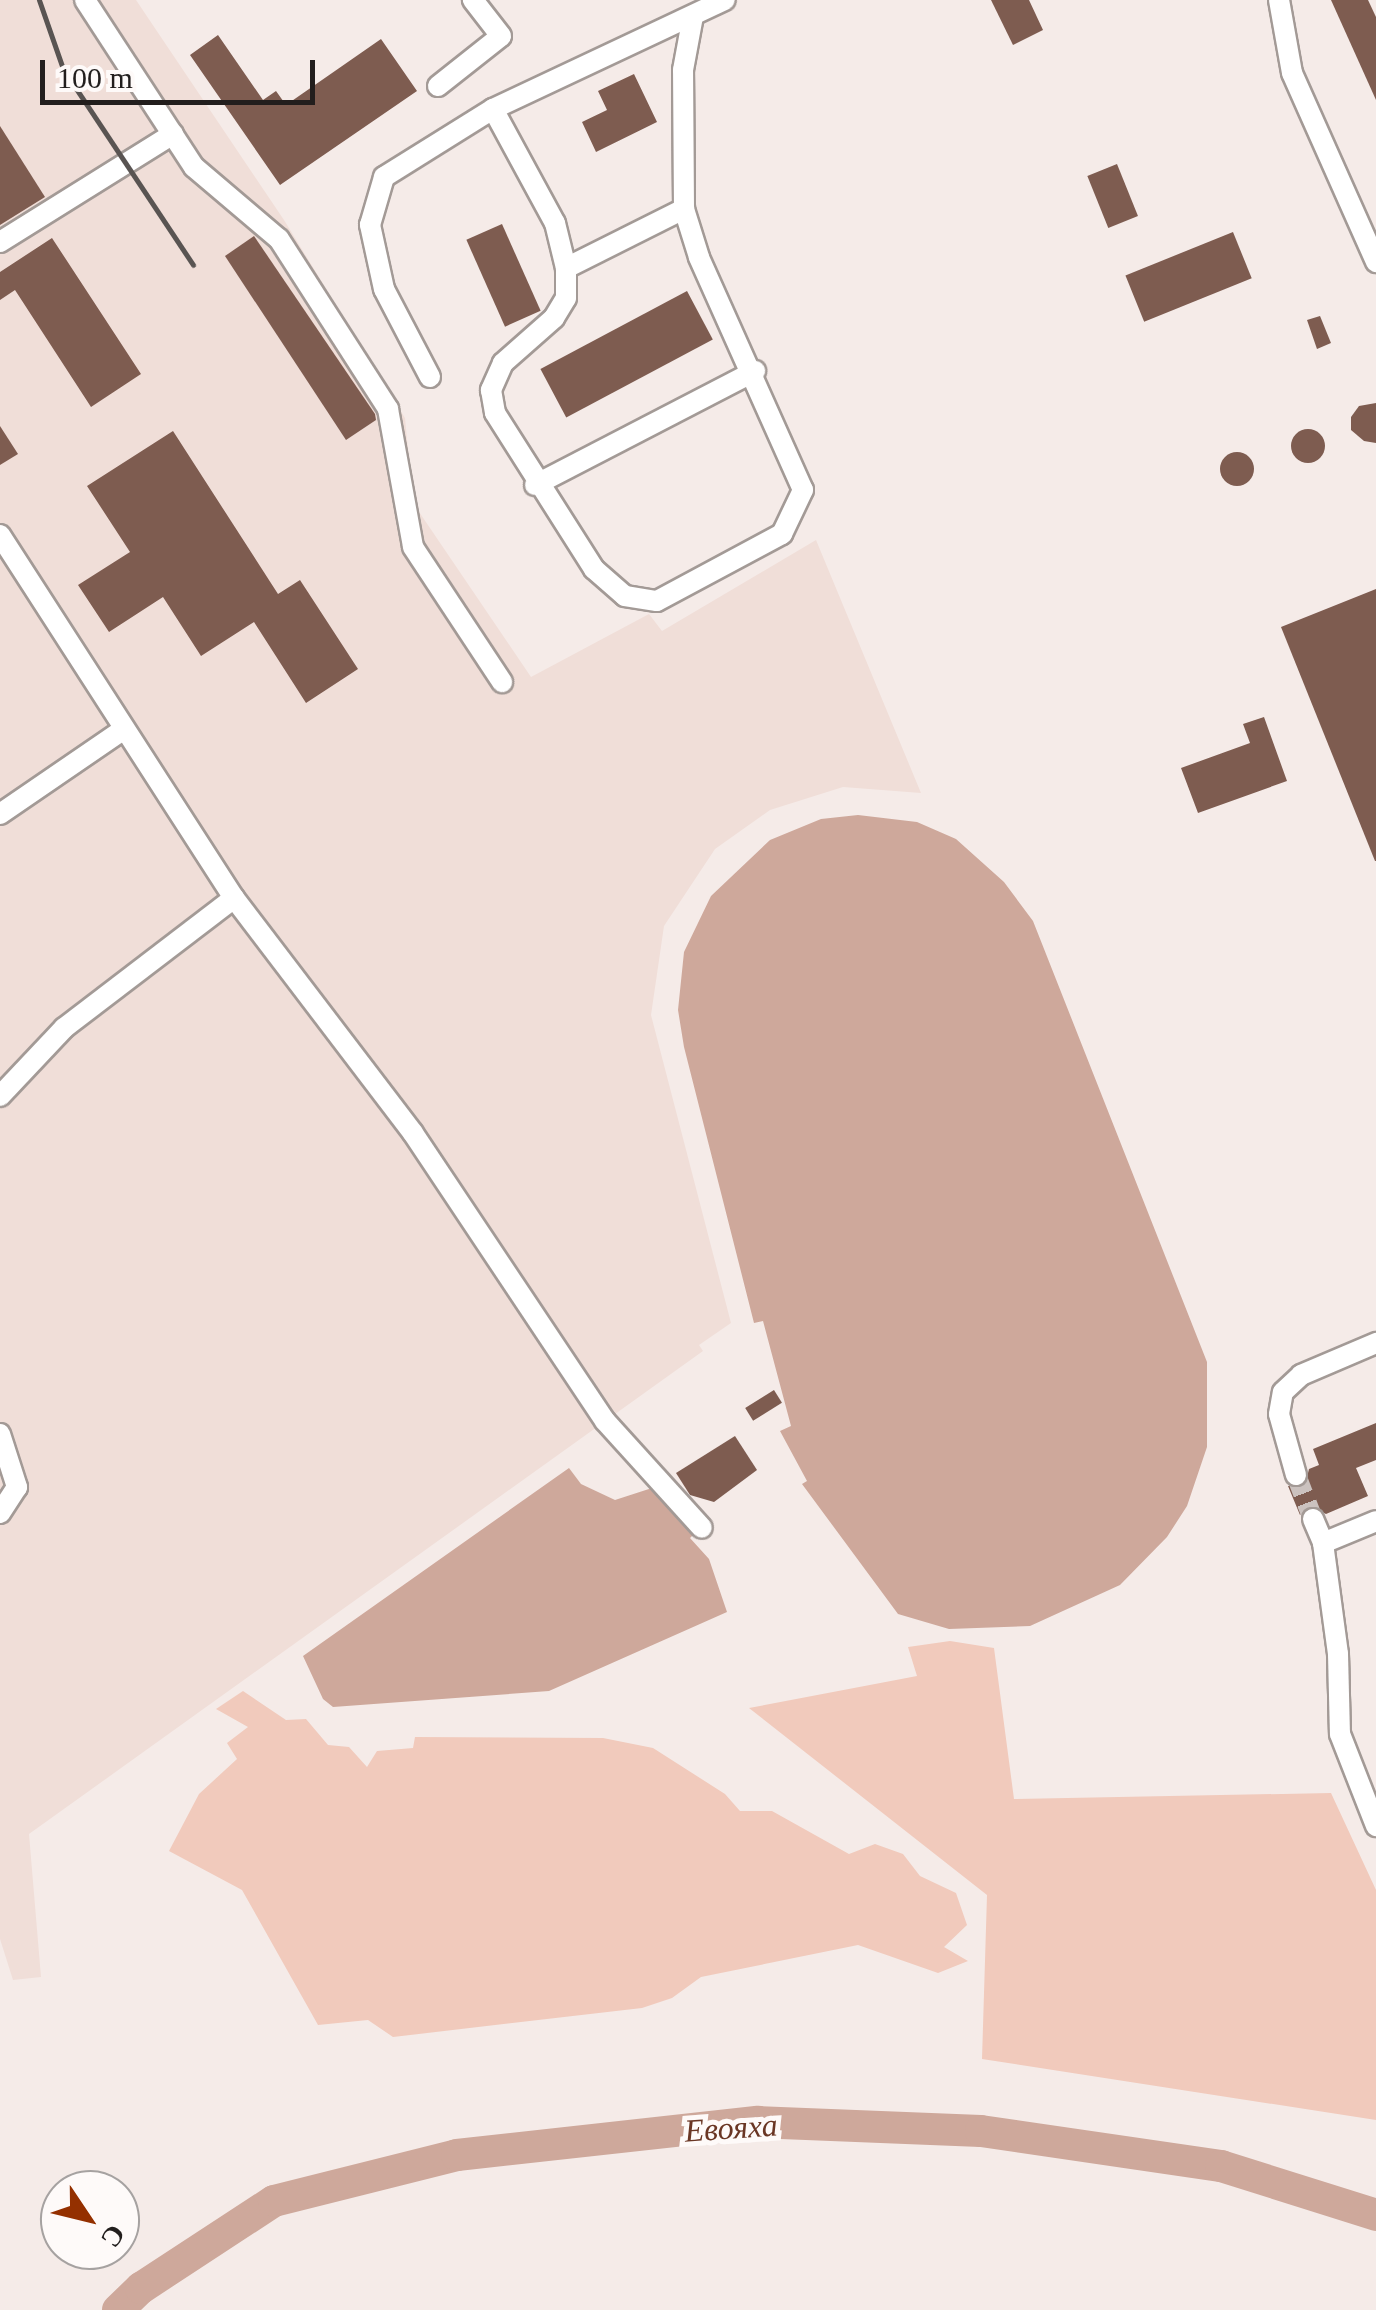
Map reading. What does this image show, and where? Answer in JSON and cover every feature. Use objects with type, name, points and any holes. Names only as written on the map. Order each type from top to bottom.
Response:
[{"type":"street","points":[[85,0],[173,134],[218,193],[279,240],[388,409],[413,547],[502,682]]},
{"type":"street","points":[[438,86],[501,36],[474,0]]},
{"type":"street","points":[[430,377],[384,289],[370,225],[384,177],[493,108],[726,0]]},
{"type":"street","points":[[1280,0],[1292,73],[1376,262]]},
{"type":"street","points":[[493,108],[555,223],[566,268],[566,298],[554,318],[516,347],[490,390],[494,413],[535,485],[594,570],[624,596],[657,601],[782,534],[803,490],[755,371],[699,257],[684,209],[682,70],[693,16]]},
{"type":"street","points":[[0,242],[173,134]]},
{"type":"street","points":[[566,268],[684,209]]},
{"type":"street","points":[[535,485],[755,371]]},
{"type":"street","points":[[0,535],[7,562],[124,729],[234,898],[413,1133],[605,1422],[702,1528]]},
{"type":"street","points":[[0,814],[124,729]]},
{"type":"street","points":[[0,1096],[64,1028],[234,898]]},
{"type":"street","points":[[1296,1475],[1279,1414],[1283,1392],[1301,1376],[1376,1343]]},
{"type":"street","points":[[0,1434],[17,1486],[0,1513]]},
{"type":"street","points":[[1313,1519],[1323,1542],[1338,1654],[1340,1734],[1376,1826]]},
{"type":"street","points":[[1323,1542],[1376,1521]]},
{"type":"shaded area","points":[[0,0],[136,0],[284,220],[405,418],[413,503],[531,677],[649,614],[662,631],[816,540],[921,793],[843,787],[770,810],[715,849],[664,926],[651,1015],[731,1323],[699,1345],[703,1351],[29,1834],[41,1977],[13,1980],[0,1939]]},
{"type":"shaded area","points":[[858,815],[917,822],[956,839],[1004,882],[1033,921],[1207,1362],[1207,1447],[1187,1506],[1167,1537],[1120,1585],[1030,1626],[949,1629],[898,1614],[802,1484],[807,1481],[780,1431],[791,1426],[763,1321],[754,1323],[684,1047],[678,1010],[684,952],[711,896],[770,840],[821,819]]},
{"type":"shaded area","points":[[569,1468],[581,1484],[615,1500],[652,1488],[696,1532],[690,1538],[709,1559],[727,1612],[549,1691],[333,1707],[323,1699],[303,1656]]},
{"type":"shaded area","points":[[950,1641],[994,1648],[1014,1799],[1331,1793],[1376,1890],[1376,2120],[982,2059],[987,1895],[749,1708],[917,1676],[908,1647]]},
{"type":"shaded area","points":[[243,1691],[286,1720],[306,1719],[328,1745],[349,1747],[367,1767],[377,1751],[413,1748],[415,1737],[603,1738],[653,1748],[725,1794],[740,1811],[772,1811],[849,1854],[875,1844],[903,1854],[920,1876],[956,1893],[967,1925],[944,1947],[968,1961],[938,1973],[858,1945],[701,1977],[672,1998],[642,2008],[393,2037],[368,2020],[318,2025],[242,1890],[169,1851],[199,1794],[237,1759],[227,1743],[248,1727],[216,1709]]},
{"type":"building","points":[[991,0],[1029,0],[1043,30],[1013,45]]},
{"type":"building","points":[[1331,0],[1368,0],[1376,17],[1376,100]]},
{"type":"building","points":[[218,35],[263,100],[276,91],[286,105],[381,39],[417,91],[280,185],[190,55]]},
{"type":"building","points":[[634,74],[657,122],[596,152],[582,122],[607,110],[598,91]]},
{"type":"building","points":[[0,126],[45,197],[0,225]]},
{"type":"building","points":[[1117,164],[1138,216],[1108,228],[1087,176]]},
{"type":"building","points":[[502,224],[541,311],[505,327],[466,240]]},
{"type":"building","points":[[1233,232],[1252,278],[1144,322],[1125,275]]},
{"type":"building","points":[[254,236],[375,414],[376,420],[346,440],[225,256]]},
{"type":"building","points":[[52,238],[141,374],[91,407],[15,290],[0,300],[0,272]]},
{"type":"building","points":[[687,291],[713,340],[566,417],[540,369]]},
{"type":"building","points":[[1320,316],[1331,343],[1317,349],[1307,320]]},
{"type":"building","points":[[1376,403],[1376,443],[1364,441],[1351,430],[1351,417],[1359,406]]},
{"type":"building","points":[[0,426],[18,454],[0,465]]},
{"type":"building","points":[[1308,429],[1320,434],[1325,446],[1320,458],[1308,463],[1296,458],[1291,446],[1296,434]]},
{"type":"building","points":[[173,431],[278,594],[300,580],[358,669],[306,703],[254,622],[201,656],[163,597],[109,632],[78,585],[130,552],[87,486]]},
{"type":"building","points":[[1237,452],[1249,457],[1254,469],[1249,481],[1237,486],[1225,481],[1220,469],[1225,457]]},
{"type":"building","points":[[1376,589],[1376,861],[1375,861],[1281,627]]},
{"type":"building","points":[[1264,717],[1287,781],[1198,813],[1181,768],[1250,743],[1243,724]]},
{"type":"building","points":[[774,1390],[782,1403],[753,1421],[745,1408]]},
{"type":"building","points":[[1376,1423],[1376,1460],[1356,1468],[1368,1496],[1326,1514],[1309,1506],[1300,1515],[1288,1486],[1305,1485],[1309,1469],[1319,1465],[1313,1449]]},
{"type":"building","points":[[735,1436],[757,1470],[714,1502],[690,1495],[676,1473]]},
{"type":"waterway","name":"Евояха","points":[[118,2310],[141,2288],[274,2201],[457,2155],[758,2122],[981,2131],[1221,2166],[1376,2215]]},
{"type":"tunnel","points":[[1296,1475],[1313,1519]]},
{"type":"railway","points":[[39,0],[63,69],[193,265]]}]
